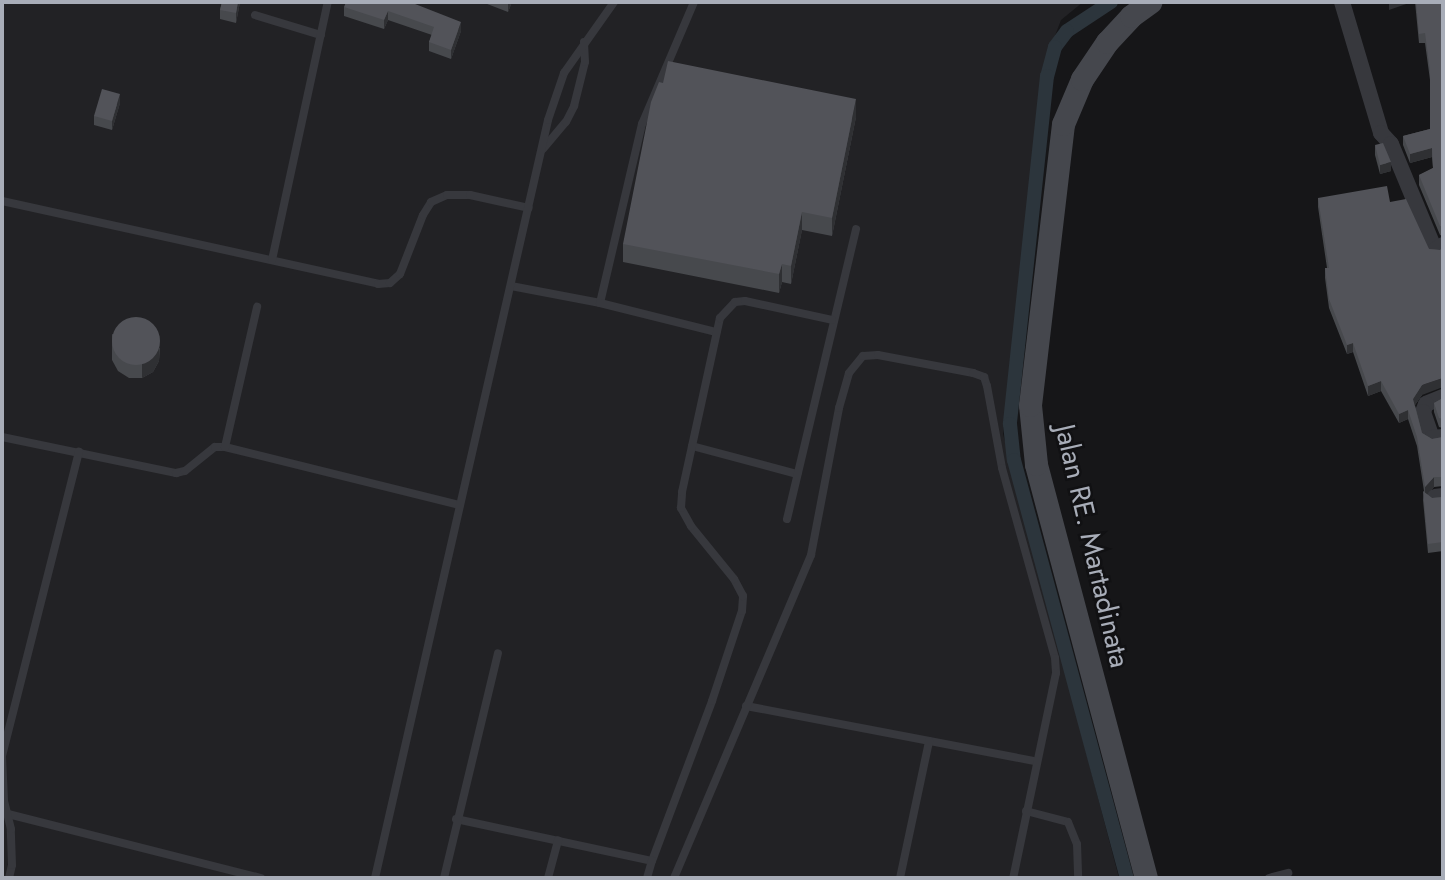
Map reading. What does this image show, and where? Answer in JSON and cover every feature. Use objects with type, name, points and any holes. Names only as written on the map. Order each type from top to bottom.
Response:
[{"type":"main road","name":"Jalan RE. Martadinata","points":[[1146,878],[1036,464],[1030,405],[1063,124],[1082,79],[1107,42],[1131,16],[1150,2]]},
{"type":"street","points":[[1342,2],[1381,133],[1391,144],[1440,252]]},
{"type":"street","points":[[1443,397],[1426,404],[1423,412],[1432,439],[1443,437]]},
{"type":"lane","points":[[271,260],[328,2]]},
{"type":"lane","points":[[375,878],[541,151],[564,73],[614,2]]},
{"type":"lane","points":[[600,303],[642,124],[694,2]]},
{"type":"lane","points":[[255,15],[321,36]]},
{"type":"lane","points":[[541,151],[566,122],[574,106],[585,62],[584,42]]},
{"type":"lane","points":[[2,201],[377,284],[390,283],[400,274],[423,215],[431,202],[447,195],[470,195],[529,208]]},
{"type":"lane","points":[[787,519],[832,320],[856,229]]},
{"type":"lane","points":[[511,286],[600,303],[716,332]]},
{"type":"lane","points":[[647,878],[742,611],[743,596],[734,579],[691,526],[681,508],[720,318],[735,302],[832,320]]},
{"type":"lane","points":[[225,447],[257,307]]},
{"type":"lane","points":[[674,878],[811,555],[839,408],[849,373],[863,356],[891,357],[973,373],[984,377],[987,386],[1002,468],[1055,657],[1054,685],[1035,761],[1013,878]]},
{"type":"lane","points":[[2,437],[176,473],[185,471],[215,447],[225,447],[460,505]]},
{"type":"lane","points":[[692,446],[797,474]]},
{"type":"lane","points":[[9,878],[12,865],[2,756],[79,452]]},
{"type":"lane","points":[[444,878],[456,819],[498,653]]},
{"type":"lane","points":[[746,706],[1035,761]]},
{"type":"lane","points":[[900,878],[929,741]]},
{"type":"lane","points":[[1026,811],[1068,822],[1077,844],[1078,878]]},
{"type":"lane","points":[[8,814],[261,878]]},
{"type":"lane","points":[[456,819],[652,861]]},
{"type":"lane","points":[[548,878],[558,840]]},
{"type":"lane","points":[[1269,878],[1288,873]]},
{"type":"shaded area","points":[[2,2],[1083,2],[1061,20],[1048,54],[1003,434],[1119,878],[2,878]]},
{"type":"building","points":[[222,2],[238,2],[236,13],[220,10]]},
{"type":"building","points":[[346,2],[410,2],[461,22],[451,50],[429,42],[434,27],[388,11],[384,20],[344,7]]},
{"type":"building","points":[[1416,2],[1443,2],[1443,227],[1440,226],[1419,175],[1433,168],[1432,148],[1410,154],[1403,136],[1430,129],[1430,71],[1425,33],[1419,34]]},
{"type":"building","points":[[668,61],[856,99],[832,218],[802,212],[791,266],[782,264],[779,274],[623,244],[651,102],[659,82],[663,83]]},
{"type":"building","points":[[102,89],[120,94],[112,121],[94,116]]},
{"type":"building","points":[[1383,143],[1391,162],[1380,165],[1375,145]]},
{"type":"building","points":[[1387,186],[1390,202],[1406,199],[1429,249],[1440,250],[1443,247],[1443,378],[1422,385],[1413,399],[1422,433],[1432,439],[1443,437],[1443,477],[1434,477],[1425,487],[1417,437],[1408,410],[1399,414],[1381,381],[1368,386],[1353,343],[1347,345],[1329,299],[1325,268],[1329,268],[1318,198]]},
{"type":"building","points":[[136,317],[153,324],[160,341],[153,358],[136,365],[119,358],[112,341],[119,324]]},
{"type":"building","points":[[1443,398],[1443,419],[1439,418],[1434,403]]},
{"type":"building","points":[[1423,491],[1432,498],[1443,497],[1443,542],[1428,544]]},
{"type":"waterway","points":[[1111,2],[1067,31],[1055,47],[1047,76],[1010,424],[1014,460],[1127,878]]}]
